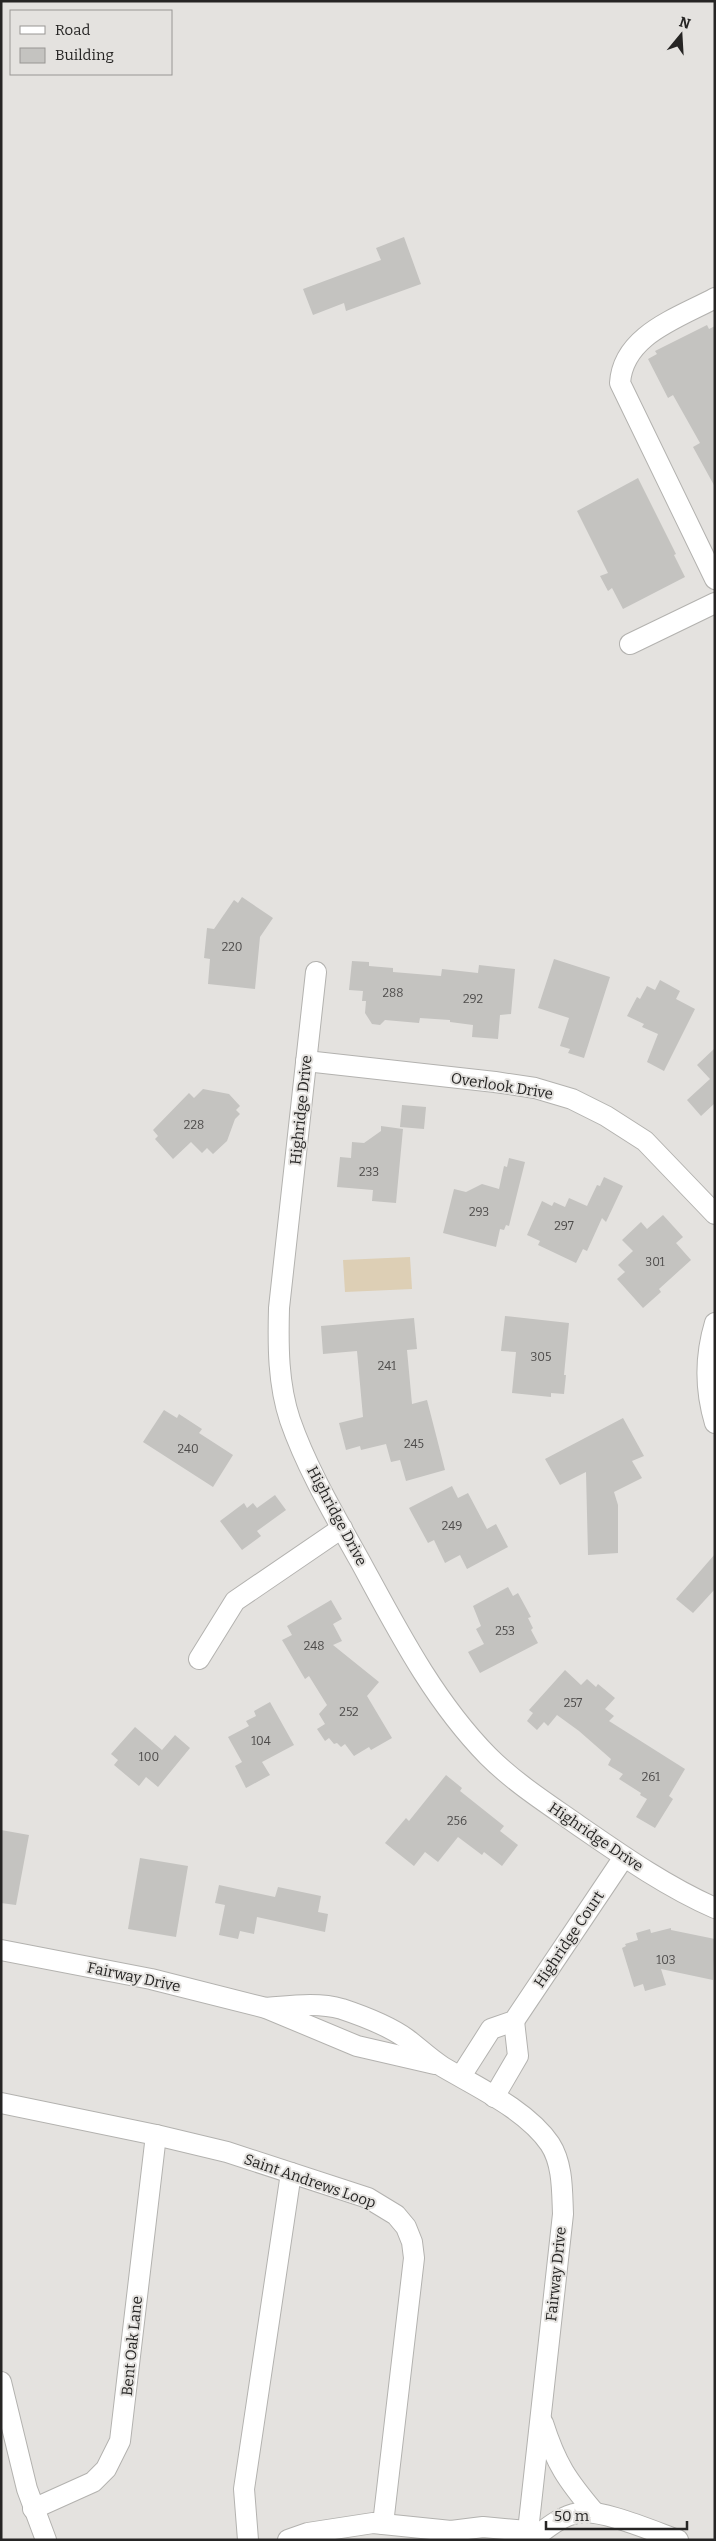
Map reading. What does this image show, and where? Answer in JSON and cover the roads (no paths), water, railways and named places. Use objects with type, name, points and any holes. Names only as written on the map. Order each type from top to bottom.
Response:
[{"type":"street","points":[[715,298],[647,336],[634,347],[625,359],[620,383],[715,579]]},
{"type":"street","points":[[630,644],[715,603]]},
{"type":"street","name":"Highridge Drive","points":[[316,972],[279,1308],[278,1364],[290,1420],[312,1472],[422,1672],[453,1717],[489,1756],[526,1788],[624,1857],[694,1899],[715,1908]]},
{"type":"street","name":"Overlook Drive","points":[[306,1062],[495,1082],[535,1088],[572,1099],[606,1116],[645,1141],[715,1214]]},
{"type":"street","points":[[715,1324],[710,1341],[707,1380],[715,1423]]},
{"type":"street","points":[[199,1658],[235,1601],[342,1528]]},
{"type":"street","name":"Highridge Court","points":[[514,2021],[624,1857]]},
{"type":"street","name":"Fairway Drive","points":[[1,1950],[151,1979],[266,2008],[357,2046],[441,2066]]},
{"type":"street","name":"Fairway Drive","points":[[266,2008],[295,2005],[340,2009],[363,2017],[405,2038],[441,2066],[494,2097],[534,2126],[550,2145],[559,2165],[563,2214],[528,2537]]},
{"type":"street","points":[[461,2076],[492,2029],[514,2021],[518,2056],[494,2097]]},
{"type":"street","name":"Saint Andrews Loop","points":[[1,2103],[156,2135],[227,2152],[383,2206],[396,2215],[406,2227],[412,2242],[414,2258],[383,2524]]},
{"type":"street","name":"Bent Oak Lane","points":[[33,2509],[93,2482],[106,2469],[120,2441],[156,2135]]},
{"type":"street","points":[[248,2540],[244,2489],[291,2173]]},
{"type":"street","points":[[1,2382],[13,2437],[33,2509],[46,2540]]},
{"type":"street","points":[[540,2414],[552,2451],[569,2483],[595,2512]]},
{"type":"street","points":[[288,2540],[308,2533],[345,2526],[383,2524],[453,2537],[466,2527],[483,2526],[528,2537],[568,2516],[578,2513],[595,2512],[678,2540]]}]
